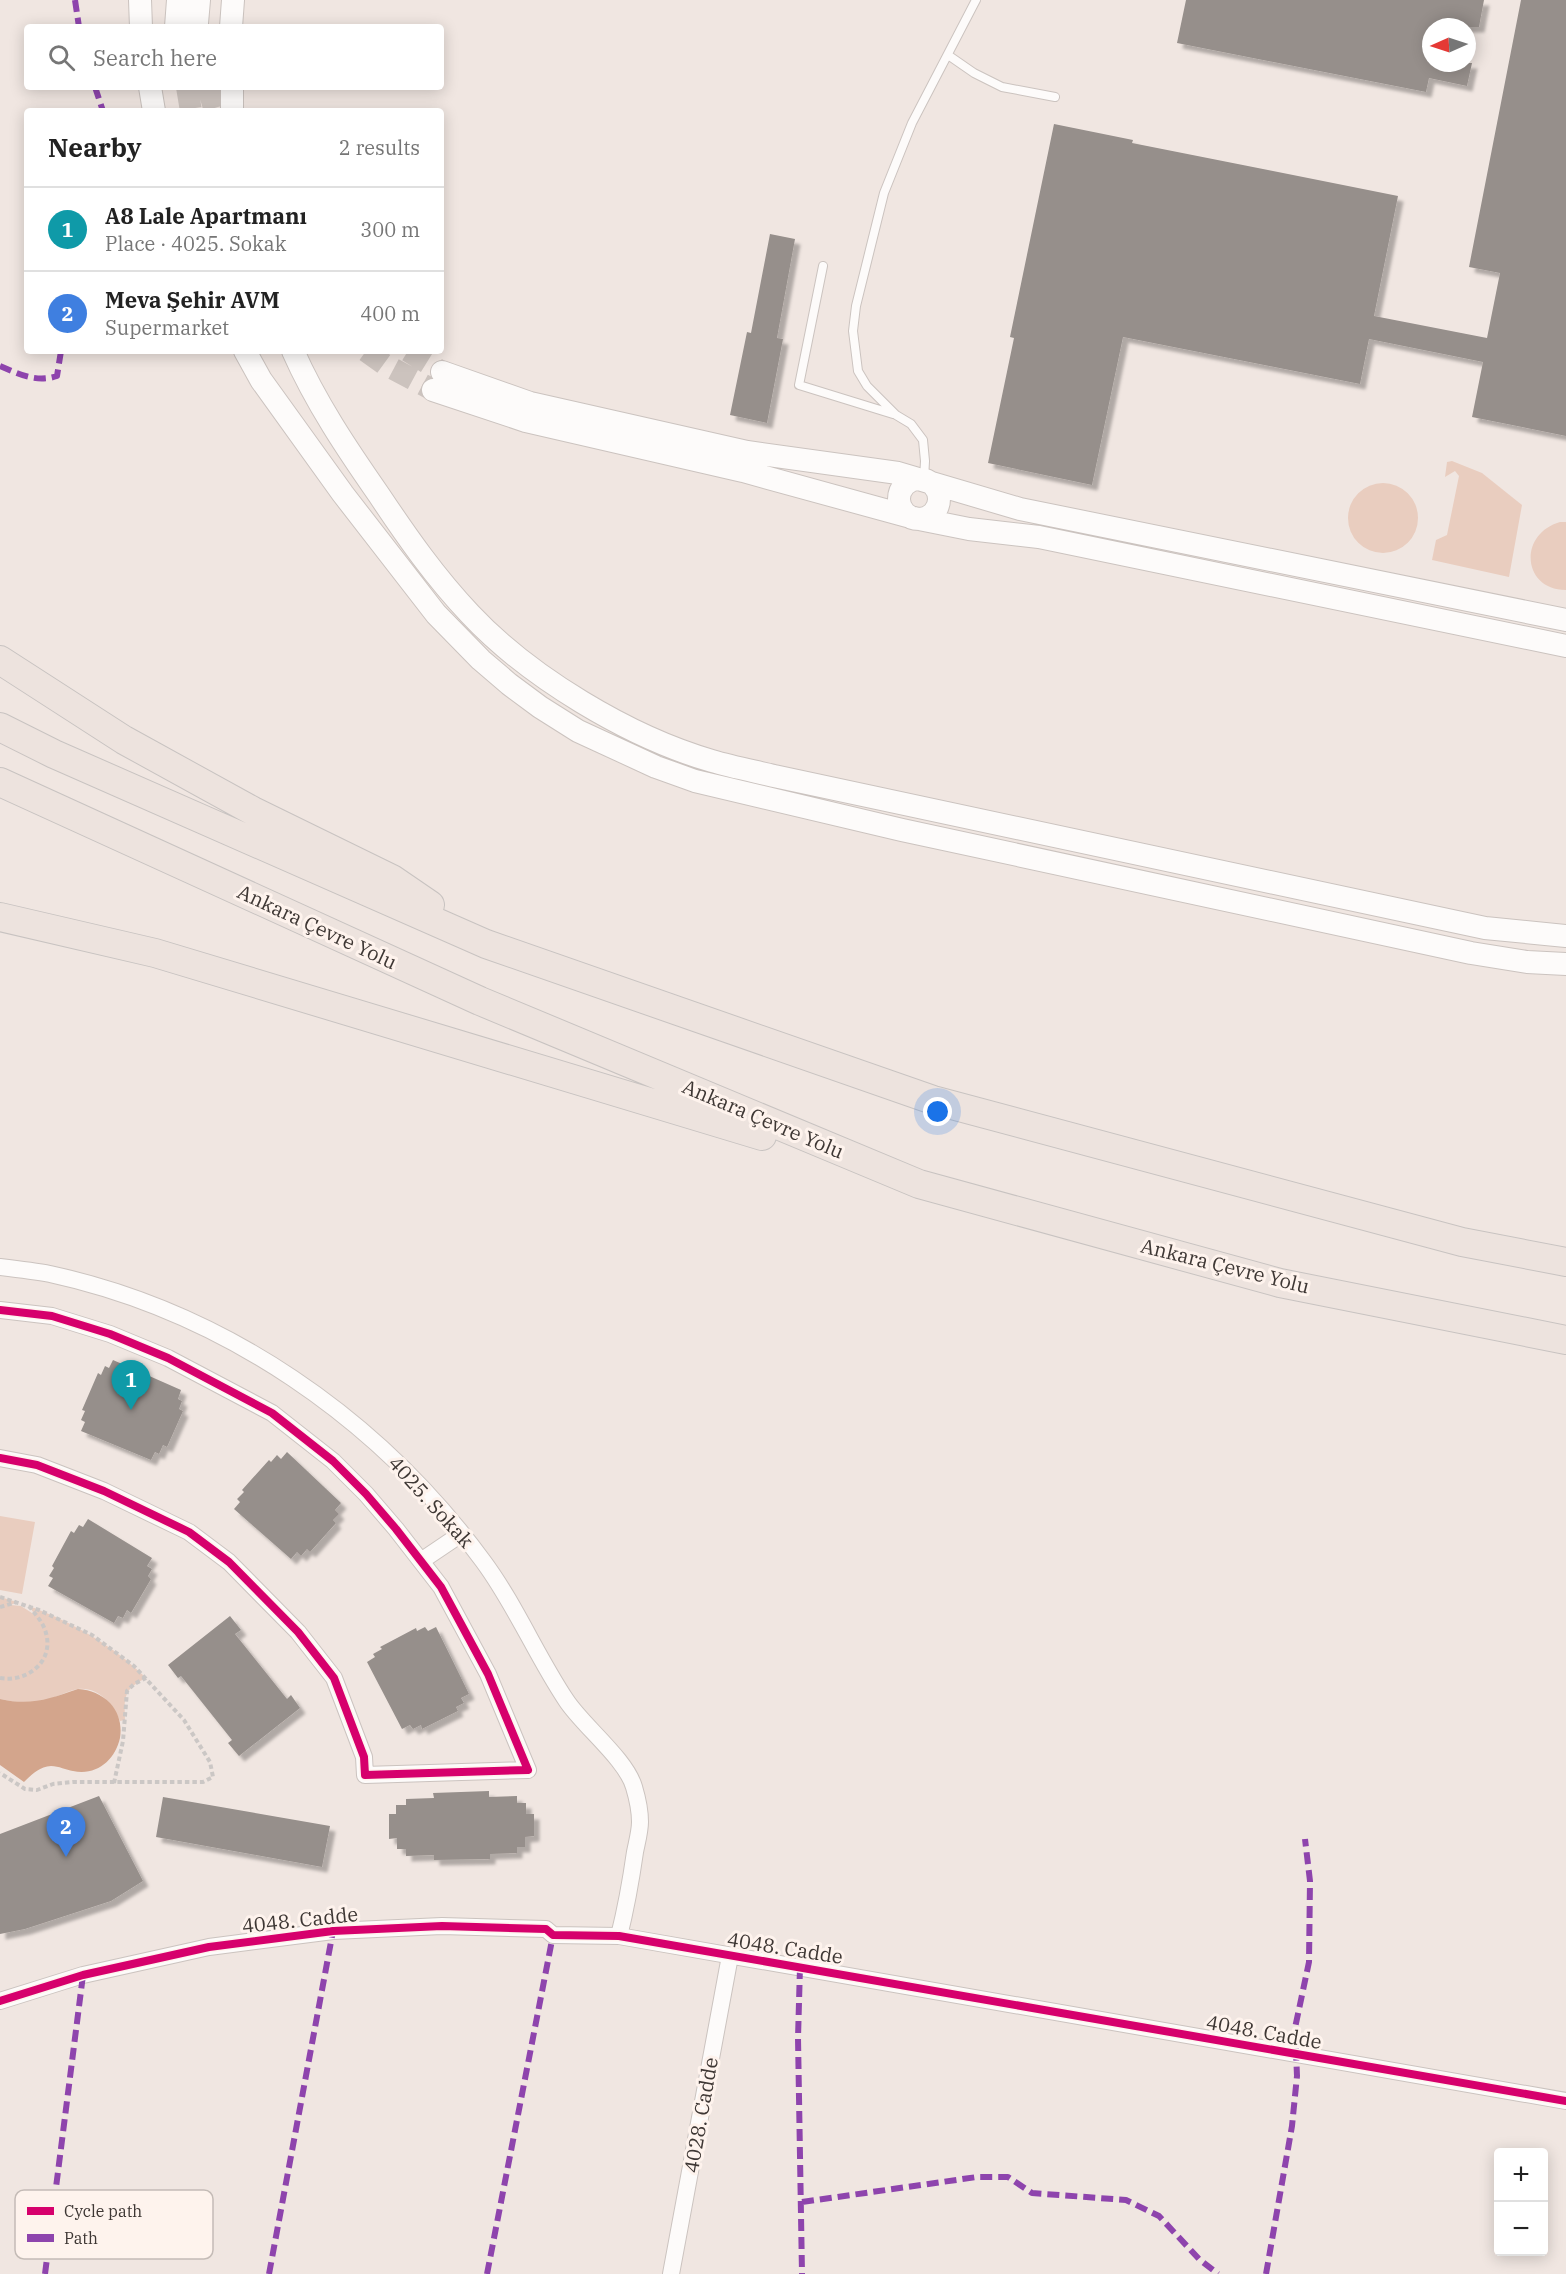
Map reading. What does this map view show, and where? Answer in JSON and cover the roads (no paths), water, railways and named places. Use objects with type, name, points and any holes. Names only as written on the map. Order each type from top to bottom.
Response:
[{"type":"highway","points":[[0,660],[124,740],[253,811],[392,879],[486,944]]},
{"type":"highway","points":[[0,727],[54,754],[486,944],[933,1100],[1462,1242],[1566,1262]]},
{"type":"highway","name":"Ankara Çevre Yolu","points":[[0,782],[480,1001],[919,1184],[1280,1283],[1566,1340]]},
{"type":"highway","points":[[0,917],[155,952],[919,1184]]},
{"type":"main road","points":[[140,0],[141,24]]},
{"type":"main road","points":[[178,0],[186,24]]},
{"type":"main road","points":[[187,24],[199,0]]},
{"type":"main road","points":[[231,24],[233,0]]},
{"type":"main road","points":[[150,90],[154,108]]},
{"type":"main road","points":[[232,90],[232,108]]},
{"type":"main road","points":[[247,354],[261,380],[382,547],[436,614],[481,660],[540,707],[578,731],[619,751],[695,781],[902,830],[1471,953],[1527,962],[1566,964]]},
{"type":"main road","points":[[295,354],[321,406],[348,451],[422,557],[449,591],[495,638],[542,675],[621,724],[711,760],[774,776],[1485,928],[1566,936]]},
{"type":"main road","points":[[1566,620],[1020,509],[898,473],[747,452],[438,381],[526,421],[743,471],[914,518],[969,529],[1039,537],[1566,646]]},
{"type":"main road","points":[[914,518],[908,516],[900,506],[900,494],[907,483],[912,480],[924,480]]},
{"type":"street","name":"4025. Sokak","points":[[0,1267],[49,1274],[111,1291],[175,1313],[226,1338],[298,1381],[348,1418],[384,1449],[436,1503],[484,1562],[566,1701],[614,1756],[633,1784],[640,1822],[628,1898],[619,1936]]},
{"type":"street","points":[[0,1310],[52,1316],[110,1334],[168,1358],[272,1413],[333,1461],[366,1494],[441,1587],[488,1674],[528,1770],[365,1775],[364,1757],[334,1678],[298,1632],[229,1562],[189,1532],[104,1491],[37,1465],[0,1458]]},
{"type":"street","points":[[421,1561],[461,1533]]},
{"type":"street","name":"4048. Cadde","points":[[0,2001],[83,1975],[209,1947],[333,1931],[442,1926],[546,1929],[553,1935],[619,1936],[1566,2101]]},
{"type":"street","name":"4028. Cadde","points":[[671,2274],[730,1956]]},
{"type":"lane","points":[[896,416],[867,386],[858,371],[853,331],[856,306],[884,193],[912,123],[976,0]]},
{"type":"lane","points":[[948,55],[974,73],[1002,87],[1055,97]]},
{"type":"lane","points":[[823,266],[799,386],[896,416],[911,424],[923,440],[924,480]]},
{"type":"tunnel","points":[[188,90],[190,108]]},
{"type":"tunnel","points":[[209,90],[214,108]]},
{"type":"tunnel","points":[[370,354],[433,390]]},
{"type":"tunnel","points":[[413,354],[442,372]]},
{"type":"place","name":"A8 Lale Apartmanı","points":[[131,1410]]},
{"type":"place","name":"Meva Şehir AVM","points":[[66,1857]]}]
